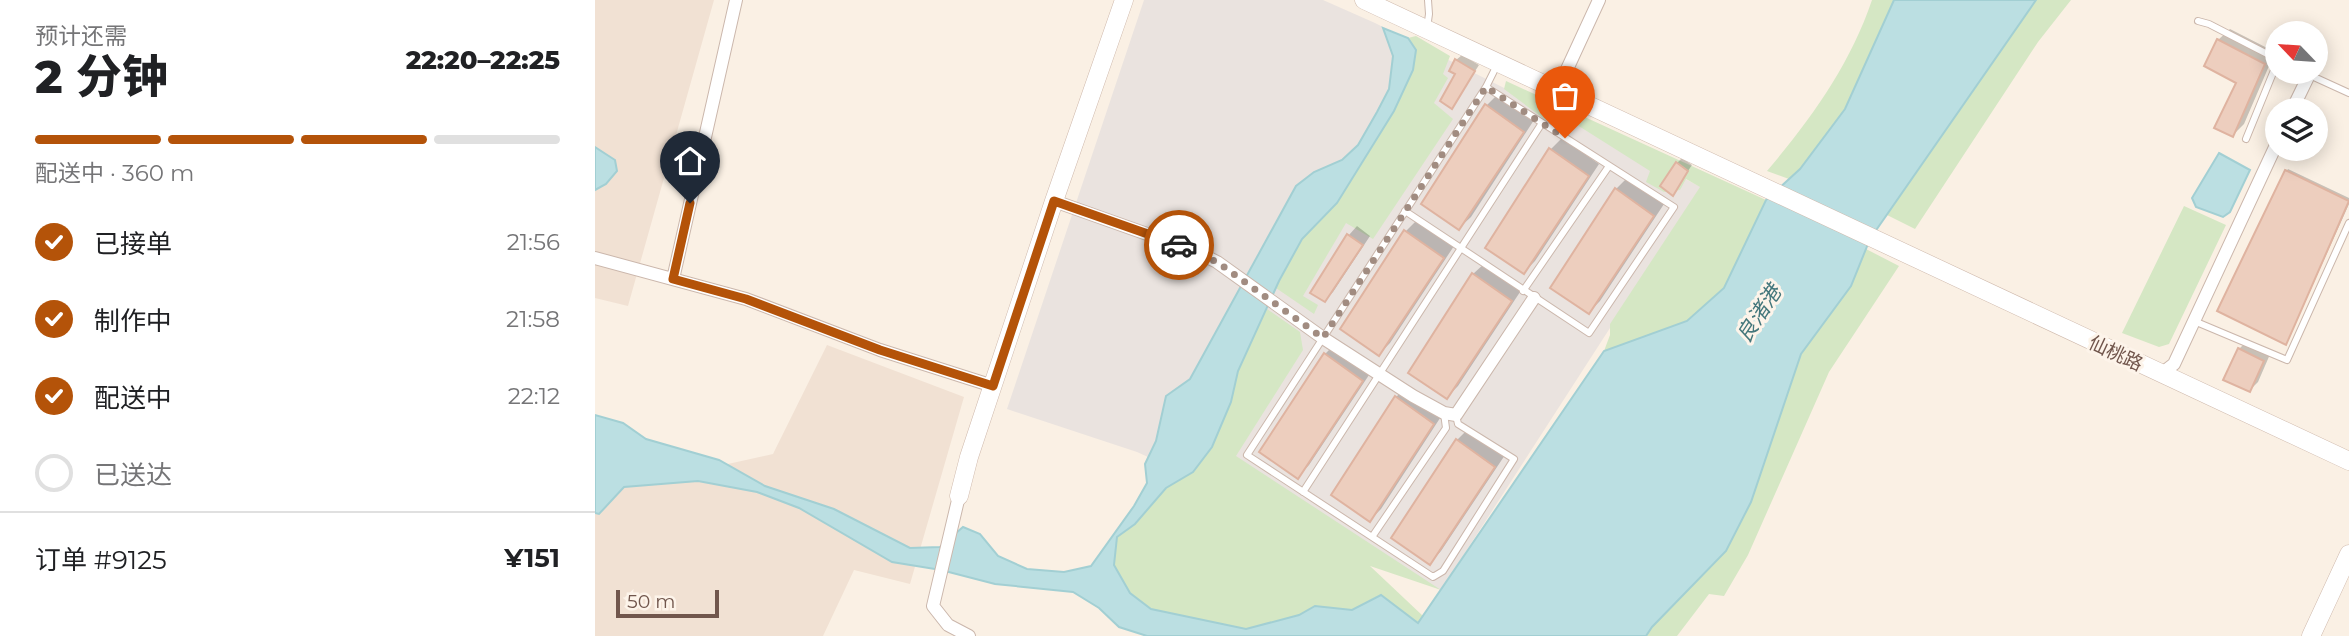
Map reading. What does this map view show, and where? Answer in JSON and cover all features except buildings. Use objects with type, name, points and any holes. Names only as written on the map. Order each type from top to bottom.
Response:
[{"type":"street","points":[[673,279],[736,0]]},
{"type":"street","points":[[969,636],[948,625],[933,606],[959,496],[1054,201],[1124,0]]},
{"type":"street","name":"仙桃路","points":[[1364,0],[2349,461]]},
{"type":"street","points":[[1556,91],[1599,0]]},
{"type":"street","points":[[2161,374],[2173,364],[2269,161]]},
{"type":"street","points":[[1054,201],[1195,251],[1217,262],[1323,338],[1380,375],[1450,414],[1529,294]]},
{"type":"street","points":[[595,258],[746,299],[880,350],[993,386]]},
{"type":"street","points":[[2311,636],[2349,554]]},
{"type":"lane","points":[[1426,29],[1428,0]]},
{"type":"lane","points":[[2198,21],[2209,24],[2265,54]]},
{"type":"lane","points":[[1450,414],[1458,424],[1514,459],[1443,571],[1433,577],[1247,455],[1486,87],[1497,63]]},
{"type":"lane","points":[[2328,83],[2349,93]]},
{"type":"lane","points":[[2246,139],[2268,84]]},
{"type":"lane","points":[[1405,211],[1590,333],[1674,207],[1486,87]]},
{"type":"lane","points":[[1303,492],[1542,123]]},
{"type":"lane","points":[[1529,294],[1609,166]]},
{"type":"lane","points":[[2194,321],[2287,360],[2349,223]]},
{"type":"lane","points":[[1372,537],[1446,428],[1450,414]]},
{"type":"shaded area","points":[[595,0],[714,0],[628,306],[595,298]]},
{"type":"shaded area","points":[[1144,0],[1323,0],[1375,23],[1701,187],[1441,590],[1137,452],[1007,409]]},
{"type":"shaded area","points":[[827,345],[964,397],[910,584],[854,570],[823,636],[595,636],[595,473],[624,487],[773,454]]},
{"type":"green space","points":[[1872,0],[1894,0],[1845,109],[1800,169],[1789,179],[1767,171],[1799,131],[1841,69]]},
{"type":"green space","points":[[2036,0],[2071,0],[2038,42],[1915,229],[1887,215]]},
{"type":"green space","points":[[1416,36],[1450,56],[1443,74],[1448,78],[1434,103],[1453,119],[1373,239],[1346,223],[1303,296],[1318,305],[1314,314],[1276,288],[1302,239],[1337,203],[1394,111],[1416,50],[1408,38]]},
{"type":"green space","points":[[1506,81],[1766,200],[1724,288],[1687,321],[1604,351],[1610,335],[1610,324],[1700,187],[1686,179],[1680,190],[1664,192],[1646,182],[1650,171],[1555,111],[1547,121],[1504,89]]},
{"type":"green space","points":[[2184,206],[2226,225],[2169,344],[2159,347],[2122,333]]},
{"type":"green space","points":[[1866,249],[1899,266],[1829,372],[1748,555],[1724,596],[1709,594],[1677,636],[1646,636],[1726,551],[1751,502],[1801,354],[1851,286]]},
{"type":"green space","points":[[1267,309],[1300,332],[1303,350],[1236,456],[1441,590],[1370,566],[1423,616],[1418,624],[1380,595],[1351,610],[1315,606],[1299,615],[1247,629],[1151,609],[1130,593],[1114,565],[1117,537],[1135,524],[1166,488],[1193,472],[1231,402],[1237,371]]},
{"type":"water","name":"良渚港","points":[[1894,0],[2036,0],[1870,239],[1851,286],[1801,354],[1751,502],[1726,551],[1646,636],[1147,636],[1119,627],[1099,608],[1073,592],[995,584],[941,570],[892,562],[799,508],[757,492],[698,481],[624,487],[599,514],[595,513],[595,415],[623,423],[646,439],[719,460],[765,486],[834,509],[910,548],[940,547],[963,527],[980,534],[998,556],[1027,569],[1064,572],[1091,566],[1147,483],[1145,464],[1156,441],[1166,396],[1190,379],[1296,186],[1314,172],[1342,160],[1358,145],[1377,112],[1389,89],[1393,56],[1383,28],[1408,38],[1416,50],[1413,70],[1394,111],[1337,203],[1302,239],[1279,281],[1238,371],[1231,402],[1212,447],[1193,472],[1166,488],[1135,524],[1117,537],[1114,565],[1130,593],[1151,609],[1246,629],[1299,615],[1315,606],[1352,610],[1381,595],[1418,623],[1604,351],[1687,321],[1724,288],[1766,200],[1800,169],[1845,109]]},
{"type":"water","points":[[595,147],[615,160],[617,171],[606,184],[595,190]]},
{"type":"water","points":[[2219,153],[2250,170],[2230,212],[2223,217],[2196,207],[2192,198]]},
{"type":"way so far","points":[[1179,245],[1217,262],[1323,338],[1486,87],[1565,138]]},
{"type":"route","points":[[690,203],[673,279],[746,299],[880,350],[993,386],[1054,201],[1179,245]]}]
